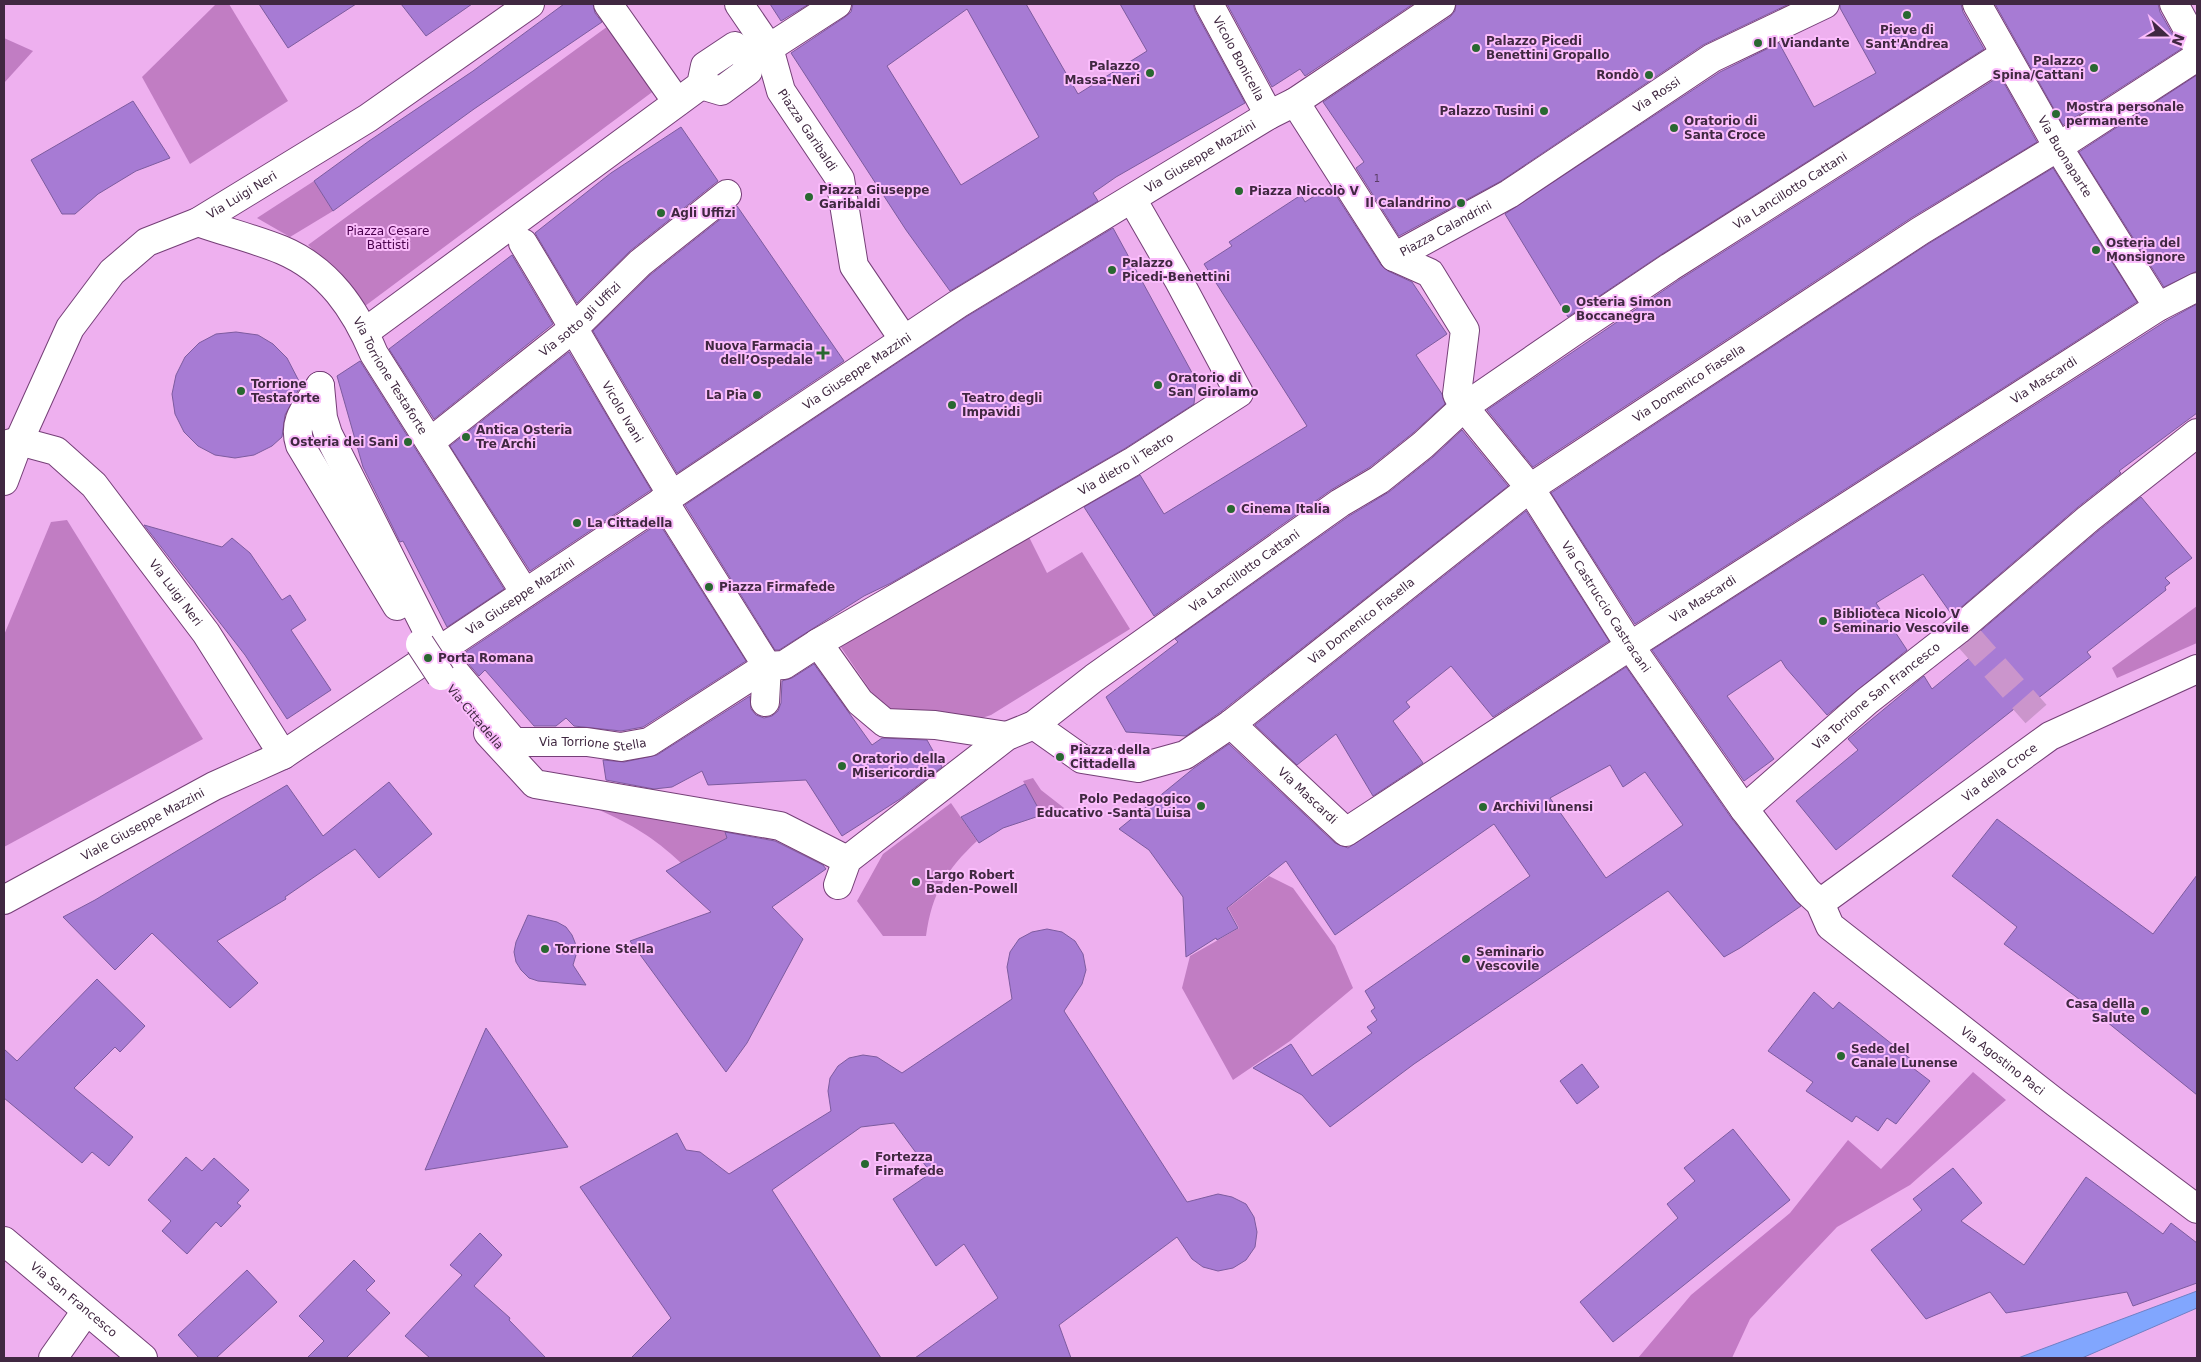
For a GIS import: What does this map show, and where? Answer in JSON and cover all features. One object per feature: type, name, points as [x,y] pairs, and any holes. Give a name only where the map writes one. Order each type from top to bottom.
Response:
[{"type":"street","name":"Via Luigi Neri","points":[[4,481],[11,443],[70,328],[112,272],[147,242],[198,222],[368,118],[530,4]]},
{"type":"street","points":[[608,4],[677,102]]},
{"type":"street","points":[[739,4],[766,47]]},
{"type":"street","points":[[761,4],[766,47]]},
{"type":"street","points":[[365,332],[520,236],[677,102],[735,46],[766,47],[838,4]]},
{"type":"street","name":"Vicolo Bonicella","points":[[1209,4],[1269,115]]},
{"type":"street","name":"Via Giuseppe Mazzini","points":[[283,755],[433,657],[525,593],[958,304],[1269,115],[1295,102],[1441,4]]},
{"type":"street","name":"Via Rossi","points":[[1496,201],[1712,58],[1825,4]]},
{"type":"street","name":"Via Buonaparte","points":[[1977,4],[2058,147],[2158,307]]},
{"type":"street","points":[[2174,4],[2197,46]]},
{"type":"street","name":"Piazza Garibaldi","points":[[766,47],[781,91],[840,179],[854,266],[904,340]]},
{"type":"street","name":"Via Lancillotto Cattani","points":[[1034,726],[1094,678],[1340,503],[1379,480],[1423,445],[1464,407],[1670,267],[2005,54]]},
{"type":"street","name":"Via Domenico Fiasella","points":[[1034,726],[1082,759],[1138,768],[1185,755],[1232,724],[1530,488],[1912,236],[2058,147],[2197,56]]},
{"type":"street","points":[[1295,102],[1393,256]]},
{"type":"street","name":"Via sotto gli Uffizi","points":[[430,442],[574,328],[640,263],[727,194]]},
{"type":"street","name":"Via dietro il Teatro","points":[[818,643],[1132,462],[1239,393],[1178,279],[1132,199]]},
{"type":"street","name":"Piazza Calandrini","points":[[1393,256],[1496,201]]},
{"type":"street","name":"Via Torrione Testaforte","points":[[198,222],[302,259],[330,281],[345,299],[365,332],[374,354],[525,593]]},
{"type":"street","name":"Vicolo Ivani","points":[[520,236],[574,328],[668,498],[767,666]]},
{"type":"street","name":"Piazza Calandrini","points":[[1393,256],[1430,273],[1466,330],[1457,394],[1464,407]]},
{"type":"street","name":"Via Mascardi","points":[[1232,724],[1346,832],[1630,646],[2158,307],[2197,287]]},
{"type":"street","name":"Via Cittadella","points":[[320,386],[296,428],[300,446],[433,657],[511,759],[535,784],[780,826],[837,855]]},
{"type":"street","name":"Via Castruccio Castracani","points":[[1464,407],[1530,488],[1630,646],[1744,809]]},
{"type":"street","name":"Via Torrione San Francesco","points":[[1744,809],[1867,701],[1958,630],[2088,518],[2197,433]]},
{"type":"street","name":"Via Luigi Neri","points":[[11,443],[56,451],[94,484],[206,633],[283,755]]},
{"type":"street","points":[[766,702],[767,666],[784,665],[818,643],[860,702],[886,723],[935,725],[1007,736]]},
{"type":"street","name":"Via Torrione Stella","points":[[433,657],[514,742],[587,742],[621,747],[649,742],[767,666]]},
{"type":"street","name":"Via della Croce","points":[[1820,903],[2050,736],[2197,669]]},
{"type":"street","points":[[838,885],[837,855],[1007,736],[1034,726]]},
{"type":"street","name":"Viale Giuseppe Mazzini","points":[[4,900],[214,786],[283,755]]},
{"type":"street","points":[[1744,809],[1807,891],[1820,903]]},
{"type":"street","name":"Via Agostino Paci","points":[[1820,903],[1830,926],[2056,1103],[2197,1209]]},
{"type":"street","name":"Via San Francesco","points":[[4,1241],[143,1358]]},
{"type":"street","points":[[53,1358],[86,1311]]},
{"type":"green space","points":[[216,4],[229,4],[288,101],[190,164],[142,77]]},
{"type":"green space","name":"Piazza Cesare Battisti","points":[[615,21],[659,87],[365,306],[345,281],[308,245]]},
{"type":"green space","points":[[4,38],[33,51],[4,83]]},
{"type":"green space","points":[[314,181],[333,211],[290,237],[257,218]]},
{"type":"green space","points":[[67,520],[203,739],[4,847],[4,635],[51,522]]},
{"type":"green space","points":[[1026,531],[1047,573],[1082,552],[1130,629],[991,715],[970,722],[883,709],[838,643]]},
{"type":"green space","points":[[2197,606],[2197,643],[2117,678],[2112,668]]},
{"type":"green space","points":[[1033,778],[1041,790],[1073,815],[1042,815],[1023,781]]},
{"type":"green space","points":[[951,803],[977,841],[957,862],[942,883],[932,907],[926,936],[883,936],[857,901],[883,854]]},
{"type":"green space","points":[[599,810],[762,830],[717,844],[681,863],[642,832]]},
{"type":"green space","points":[[1269,876],[1293,888],[1335,946],[1353,988],[1290,1041],[1233,1080],[1182,988],[1190,956],[1239,928],[1228,908]]},
{"type":"shaded area","points":[[1973,1072],[2006,1100],[1910,1185],[1837,1227],[1750,1319],[1732,1358],[1638,1358],[1691,1295],[1790,1213],[1848,1140],[1881,1169]]},
{"type":"water","points":[[2197,1291],[2197,1308],[2082,1358],[2018,1358]]},
{"type":"building","points":[[259,4],[356,4],[288,48]]},
{"type":"building","points":[[401,4],[472,4],[426,36]]},
{"type":"building","points":[[564,4],[593,4],[595,13],[602,22],[474,109],[333,211],[314,181],[369,141],[473,71]]},
{"type":"building","points":[[770,4],[809,4],[781,21]]},
{"type":"building","points":[[853,4],[1026,4],[1078,94],[1147,51],[1120,4],[1193,4],[1245,103],[1116,177],[1093,193],[1098,201],[950,291],[906,230],[791,53],[851,12]],"holes":[[[967,9],[1039,137],[961,185],[887,66]]]},
{"type":"building","points":[[1227,4],[1413,4],[1305,76],[1300,69],[1272,87]]},
{"type":"building","points":[[1456,4],[1789,4],[1703,45],[1501,181],[1399,236],[1356,168],[1364,162],[1323,102],[1450,17],[1455,11]]},
{"type":"building","points":[[1840,4],[1961,4],[1963,12],[1984,49],[1662,254],[1568,317],[1505,214],[1720,72],[1779,43],[1814,107],[1876,73],[1840,8]]},
{"type":"building","name":"Palazzo Spina/Cattani","points":[[1995,4],[2158,4],[2160,12],[2181,49],[2063,125]]},
{"type":"building","points":[[2197,75],[2197,271],[2164,287],[2079,152]]},
{"type":"building","points":[[2000,76],[2037,142],[1911,218],[1533,467],[1487,410],[1679,280]]},
{"type":"building","points":[[133,101],[170,158],[136,171],[98,194],[75,214],[62,214],[31,160]]},
{"type":"building","points":[[681,127],[718,181],[630,251],[577,303],[535,233],[611,173]]},
{"type":"building","points":[[2053,168],[2137,302],[1635,624],[1551,493],[1928,244]]},
{"type":"building","points":[[1330,186],[1381,265],[1388,271],[1412,282],[1447,334],[1416,355],[1442,394],[1445,404],[1413,433],[1370,467],[1331,490],[1154,616],[1084,507],[1140,475],[1164,514],[1307,426],[1204,264],[1232,246],[1229,242],[1301,195],[1305,202]]},
{"type":"building","points":[[737,206],[844,361],[677,473],[593,331],[650,275]]},
{"type":"building","points":[[1113,228],[1196,380],[1194,404],[1124,449],[891,583],[864,596],[779,650],[775,650],[685,505],[966,317]]},
{"type":"building","points":[[512,255],[553,324],[434,419],[389,349]]},
{"type":"building","points":[[2197,304],[2197,413],[2119,471],[2121,473],[2078,507],[1952,615],[1923,574],[1876,603],[1907,650],[1827,715],[1781,660],[1727,696],[1774,759],[1744,781],[1652,650],[2166,321]]},
{"type":"building","points":[[236,332],[258,335],[273,344],[287,358],[301,385],[285,415],[282,437],[272,446],[254,455],[235,458],[215,455],[198,446],[184,432],[175,414],[172,394],[176,375],[185,357],[199,343],[216,334]]},
{"type":"building","points":[[569,352],[651,490],[530,571],[450,446]]},
{"type":"building","points":[[360,361],[504,589],[447,627],[403,541],[400,542],[363,467],[337,376]]},
{"type":"building","points":[[1462,430],[1508,486],[1222,711],[1186,736],[1126,732],[1106,697],[1178,642],[1175,639],[1349,516],[1389,492],[1433,457]]},
{"type":"building","points":[[2141,497],[2192,558],[2165,578],[2170,583],[2165,587],[2166,590],[2087,652],[2091,657],[2037,699],[2033,694],[1836,850],[1796,801],[1858,750],[1848,739],[1924,676],[1932,689],[1978,651],[1970,640],[2098,531]]},
{"type":"building","points":[[1526,511],[1609,641],[1493,717],[1451,666],[1406,702],[1410,707],[1393,721],[1423,763],[1373,796],[1336,734],[1297,765],[1255,725]]},
{"type":"building","points":[[659,523],[746,661],[643,727],[621,731],[574,726],[566,718],[556,726],[534,726],[485,670],[479,676],[461,655]]},
{"type":"building","points":[[144,525],[222,547],[232,538],[250,553],[282,600],[290,595],[306,620],[291,630],[331,690],[287,719],[245,655]]},
{"type":"building","points":[[814,664],[872,745],[882,738],[927,740],[942,767],[900,799],[842,836],[806,780],[708,785],[702,771],[672,787],[654,789],[606,780],[603,760],[624,762],[657,755],[750,696],[751,709],[756,715],[764,718],[772,716],[778,711],[781,703],[782,681],[792,678]]},
{"type":"building","points":[[1626,667],[1732,819],[1801,906],[1724,957],[1668,891],[1414,1064],[1330,1127],[1302,1095],[1253,1068],[1291,1044],[1312,1076],[1372,1033],[1367,1027],[1377,1020],[1371,1011],[1375,1008],[1365,991],[1530,876],[1494,824],[1335,935],[1286,861],[1227,908],[1238,928],[1217,940],[1216,938],[1186,957],[1183,897],[1149,850],[1119,829],[1194,768],[1229,744],[1335,843],[1348,848]],"holes":[[[1610,765],[1623,787],[1645,772],[1683,825],[1606,878],[1550,798]]]},
{"type":"building","points":[[389,782],[432,834],[379,878],[355,849],[285,897],[286,899],[217,941],[258,983],[230,1008],[152,933],[115,970],[63,917],[95,900],[287,785],[323,836]]},
{"type":"building","points":[[1025,784],[1042,815],[1003,828],[979,843],[961,817]]},
{"type":"building","points":[[1997,819],[2153,934],[2197,875],[2197,1095],[2075,996],[2004,944],[2017,927],[1952,876]]},
{"type":"building","points":[[725,832],[775,841],[823,865],[826,869],[772,907],[803,939],[747,1043],[726,1072],[630,941],[711,912],[666,871],[727,838]]},
{"type":"building","name":"Torrione Stella","points":[[528,915],[557,922],[566,927],[576,945],[573,965],[586,985],[538,981],[529,978],[521,970],[516,962],[514,952],[516,942]]},
{"type":"building","name":"Fortezza Firmafede","points":[[1047,929],[1062,932],[1075,941],[1083,954],[1086,970],[1082,984],[1064,1011],[1187,1202],[1218,1194],[1232,1197],[1246,1204],[1254,1217],[1257,1232],[1255,1247],[1246,1260],[1233,1268],[1218,1271],[1203,1267],[1192,1259],[1177,1237],[1059,1325],[1071,1358],[915,1358],[998,1298],[964,1244],[936,1266],[893,1199],[931,1173],[894,1123],[861,1127],[772,1190],[881,1358],[631,1358],[671,1318],[580,1187],[677,1133],[686,1150],[700,1152],[729,1174],[831,1111],[828,1091],[830,1078],[838,1066],[849,1058],[863,1055],[877,1057],[902,1073],[1012,999],[1007,967],[1010,952],[1019,939],[1032,932]]},
{"type":"building","points":[[97,979],[145,1026],[120,1052],[115,1047],[74,1088],[133,1137],[109,1166],[92,1152],[82,1163],[4,1098],[4,1049],[17,1061]]},
{"type":"building","name":"Sede del Canale Lunense","points":[[1814,992],[1833,1009],[1839,1002],[1912,1060],[1909,1065],[1930,1081],[1896,1124],[1887,1118],[1878,1131],[1856,1116],[1852,1122],[1806,1091],[1813,1082],[1768,1051]]},
{"type":"building","points":[[486,1028],[568,1147],[425,1170],[461,1086]]},
{"type":"building","points":[[1582,1064],[1599,1087],[1577,1104],[1560,1081]]},
{"type":"building","points":[[1733,1129],[1790,1200],[1613,1342],[1580,1302],[1678,1218],[1667,1204],[1695,1181],[1684,1168]]},
{"type":"building","points":[[186,1157],[202,1171],[214,1158],[249,1190],[237,1203],[241,1206],[221,1227],[216,1222],[187,1254],[162,1231],[171,1221],[148,1200]]},
{"type":"building","points":[[1953,1168],[1982,1203],[1961,1221],[2024,1265],[2086,1177],[2163,1234],[2171,1223],[2197,1243],[2197,1283],[2133,1306],[2127,1292],[2006,1313],[1990,1292],[1926,1319],[1871,1250],[1922,1210],[1913,1199]]},
{"type":"building","points":[[480,1233],[502,1255],[474,1286],[510,1318],[509,1320],[546,1358],[430,1358],[405,1336],[462,1275],[450,1265]]},
{"type":"building","points":[[354,1260],[375,1281],[366,1290],[390,1313],[346,1358],[307,1358],[324,1341],[299,1316]]},
{"type":"building","points":[[247,1270],[277,1302],[216,1358],[199,1358],[178,1335]]},
{"type":"tunnel","points":[[1967,636],[2036,714]]},
{"type":"place","name":"Pieve di Sant'Andrea","points":[[1907,15]]},
{"type":"place","name":"Il Viandante","points":[[1758,43]]},
{"type":"place","name":"Palazzo Picedi Benettini Gropallo","points":[[1476,48]]},
{"type":"place","name":"Palazzo Spina/Cattani","points":[[2094,68]]},
{"type":"place","name":"Palazzo Massa-Neri","points":[[1150,73]]},
{"type":"place","name":"Rondò","points":[[1649,75]]},
{"type":"place","name":"Palazzo Tusini","points":[[1544,111]]},
{"type":"place","name":"Mostra personale permanente","points":[[2056,114]]},
{"type":"place","name":"Oratorio di Santa Croce","points":[[1674,128]]},
{"type":"place","name":"Piazza Niccolò V","points":[[1239,191]]},
{"type":"place","name":"Piazza Giuseppe Garibaldi","points":[[809,197]]},
{"type":"place","name":"Il Calandrino","points":[[1461,203]]},
{"type":"place","name":"Agli Uffizi","points":[[661,213]]},
{"type":"place","name":"Osteria del Monsignore","points":[[2096,250]]},
{"type":"place","name":"Palazzo Picedi-Benettini","points":[[1112,270]]},
{"type":"place","name":"Osteria Simon Boccanegra","points":[[1566,309]]},
{"type":"place","name":"Nuova Farmacia dell’Ospedale","points":[[823,353]]},
{"type":"place","name":"Oratorio di San Girolamo","points":[[1158,385]]},
{"type":"place","name":"Torrione Testaforte","points":[[241,391]]},
{"type":"place","name":"La Pia","points":[[757,395]]},
{"type":"place","name":"Teatro degli Impavidi","points":[[952,405]]},
{"type":"place","name":"Antica Osteria Tre Archi","points":[[466,437]]},
{"type":"place","name":"Osteria dei Sani","points":[[408,442]]},
{"type":"place","name":"Cinema Italia","points":[[1231,509]]},
{"type":"place","name":"La Cittadella","points":[[577,523]]},
{"type":"place","name":"Piazza Firmafede","points":[[709,587]]},
{"type":"place","name":"Biblioteca Nicolo V Seminario Vescovile","points":[[1823,621]]},
{"type":"place","name":"Porta Romana","points":[[428,658]]},
{"type":"place","name":"Piazza della Cittadella","points":[[1060,757]]},
{"type":"place","name":"Oratorio della Misericordia","points":[[842,766]]},
{"type":"place","name":"Polo Pedagogico Educativo -Santa Luisa","points":[[1201,806]]},
{"type":"place","name":"Archivi lunensi","points":[[1483,807]]},
{"type":"place","name":"Largo Robert Baden-Powell","points":[[916,882]]},
{"type":"place","name":"Torrione Stella","points":[[545,949]]},
{"type":"place","name":"Seminario Vescovile","points":[[1466,959]]},
{"type":"place","name":"Casa della Salute","points":[[2145,1011]]},
{"type":"place","name":"Sede del Canale Lunense","points":[[1841,1056]]},
{"type":"place","name":"Fortezza Firmafede","points":[[865,1164]]}]
